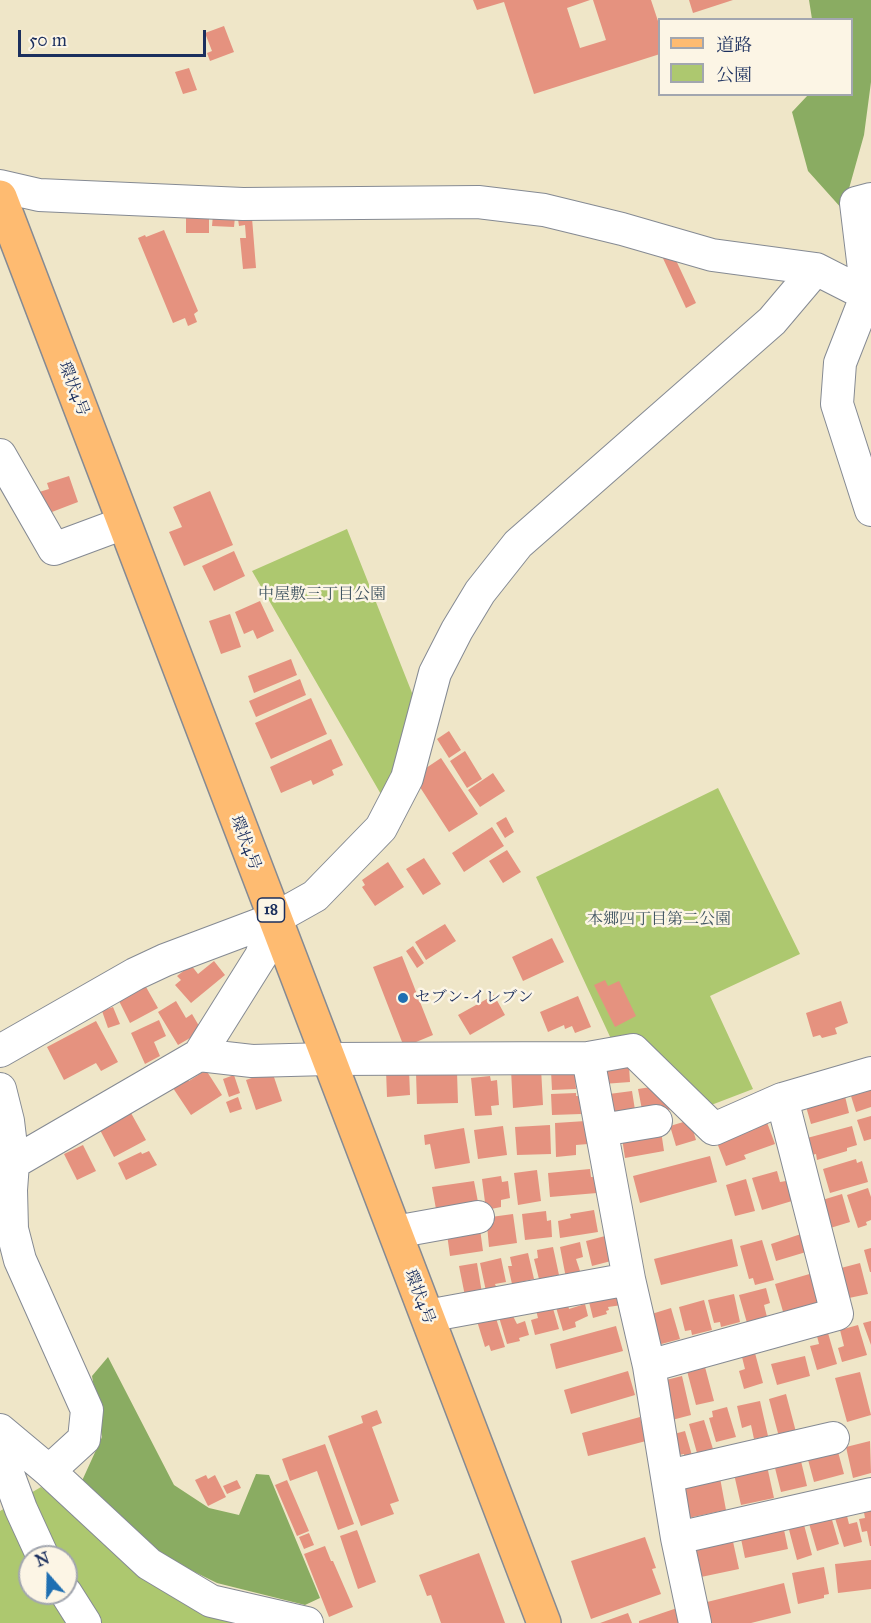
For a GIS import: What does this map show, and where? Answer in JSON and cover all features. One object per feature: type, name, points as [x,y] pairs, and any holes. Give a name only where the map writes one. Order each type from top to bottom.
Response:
[{"type":"main road","name":"環状4号","points":[[0,197],[544,1623]]},
{"type":"street","points":[[0,186],[39,195],[243,204],[478,202],[544,210],[622,229],[712,255],[816,270],[869,296]]},
{"type":"street","points":[[871,199],[856,203],[869,296],[840,363],[837,404],[871,510]]},
{"type":"street","points":[[0,1051],[135,974],[165,960],[274,919],[315,896],[381,828],[407,778],[435,673],[480,592],[518,544],[772,321],[816,270]]},
{"type":"street","points":[[0,455],[54,549],[124,523]]},
{"type":"street","points":[[13,1163],[199,1055],[261,956],[274,919]]},
{"type":"street","points":[[199,1055],[252,1061],[588,1058],[633,1050],[714,1129],[782,1099],[871,1073]]},
{"type":"street","points":[[588,1058],[628,1279],[649,1366],[677,1538],[695,1623]]},
{"type":"street","points":[[0,1089],[8,1121],[13,1163],[12,1229],[20,1260],[87,1410],[84,1440],[49,1471]]},
{"type":"street","points":[[649,1366],[837,1314],[782,1099]]},
{"type":"street","points":[[602,1130],[656,1121]]},
{"type":"street","points":[[395,1232],[478,1217]]},
{"type":"street","points":[[427,1316],[628,1279]]},
{"type":"street","points":[[668,1476],[833,1438]]},
{"type":"street","points":[[0,1449],[49,1471],[149,1564],[211,1601],[307,1623]]},
{"type":"street","points":[[0,1449],[21,1509],[38,1545]]},
{"type":"street","points":[[677,1538],[871,1494]]},
{"type":"street","points":[[74,1605],[85,1623]]},
{"type":"green space","points":[[809,0],[871,0],[871,82],[864,135],[843,210],[808,171],[792,112],[807,96],[853,96],[853,18],[812,18]]},
{"type":"green space","name":"中屋敷三丁目公園","points":[[347,529],[418,708],[386,803],[252,571]]},
{"type":"green space","name":"本郷四丁目第二公園","points":[[718,788],[800,954],[710,996],[753,1089],[706,1107],[612,1041],[536,877]]},
{"type":"green space","points":[[108,1357],[174,1485],[209,1508],[239,1515],[256,1474],[269,1475],[320,1598],[305,1605],[217,1583],[146,1548],[81,1483],[102,1437],[92,1376]]},
{"type":"green space","points":[[41,1487],[174,1593],[290,1623],[0,1623],[0,1511]]},
{"type":"building","points":[[473,0],[590,0],[567,8],[580,48],[606,40],[593,0],[651,0],[658,21],[658,55],[534,94],[504,2],[477,10]]},
{"type":"building","points":[[689,0],[733,0],[693,13]]},
{"type":"building","points":[[224,26],[234,52],[210,61],[207,53],[212,51],[205,33]]},
{"type":"building","points":[[189,68],[197,90],[183,94],[175,72]]},
{"type":"building","points":[[186,213],[209,214],[209,233],[186,233]]},
{"type":"building","points":[[213,215],[235,217],[234,227],[212,226]]},
{"type":"building","points":[[252,218],[256,268],[243,269],[240,238],[246,238],[245,225],[239,226],[238,219]]},
{"type":"building","points":[[164,230],[198,311],[194,314],[197,322],[188,326],[185,318],[173,323],[138,238]]},
{"type":"building","points":[[661,254],[674,256],[696,303],[686,308]]},
{"type":"building","points":[[69,476],[78,502],[44,515],[36,493],[49,489],[47,483]]},
{"type":"building","points":[[210,491],[233,545],[184,566],[169,532],[182,527],[173,507]]},
{"type":"building","points":[[234,551],[245,576],[214,591],[202,566]]},
{"type":"building","points":[[260,601],[274,631],[257,639],[253,630],[244,634],[235,612]]},
{"type":"building","points":[[230,614],[241,647],[221,654],[209,621]]},
{"type":"building","points":[[291,659],[297,675],[254,693],[248,676]]},
{"type":"building","points":[[300,679],[306,695],[256,717],[249,701]]},
{"type":"building","points":[[311,698],[327,734],[271,759],[255,723]]},
{"type":"building","points":[[449,731],[461,750],[449,758],[437,739]]},
{"type":"building","points":[[331,739],[343,765],[332,770],[334,775],[313,785],[311,780],[281,793],[270,767]]},
{"type":"building","points":[[465,751],[482,779],[467,788],[450,761]]},
{"type":"building","points":[[441,758],[478,814],[449,832],[416,781],[425,775],[423,770]]},
{"type":"building","points":[[493,773],[505,791],[480,807],[468,790]]},
{"type":"building","points":[[506,817],[514,832],[505,838],[496,823]]},
{"type":"building","points":[[492,827],[504,846],[464,872],[452,853]]},
{"type":"building","points":[[507,850],[521,872],[503,883],[489,861]]},
{"type":"building","points":[[424,858],[441,884],[423,895],[406,869]]},
{"type":"building","points":[[388,862],[404,887],[375,906],[362,887],[365,885],[362,880]]},
{"type":"building","points":[[445,924],[456,941],[426,960],[415,942]]},
{"type":"building","points":[[552,938],[564,962],[523,981],[512,957]]},
{"type":"building","points":[[413,946],[424,963],[417,968],[406,951]]},
{"type":"building","points":[[402,956],[433,1035],[404,1047],[373,967]]},
{"type":"building","points":[[214,961],[225,975],[191,1003],[175,985],[181,980],[177,976],[191,965],[198,974]]},
{"type":"building","points":[[605,980],[608,986],[619,981],[636,1016],[615,1027],[594,985]]},
{"type":"building","points":[[146,987],[158,1008],[130,1023],[119,1001]]},
{"type":"building","points":[[494,995],[505,1015],[470,1035],[458,1015]]},
{"type":"building","points":[[578,996],[591,1027],[575,1033],[572,1026],[565,1029],[564,1025],[548,1032],[540,1012]]},
{"type":"building","points":[[176,1001],[186,1018],[192,1014],[202,1031],[178,1045],[158,1012]]},
{"type":"building","points":[[841,1001],[848,1023],[835,1028],[837,1034],[822,1038],[820,1035],[813,1037],[806,1013]]},
{"type":"building","points":[[113,1007],[120,1024],[108,1028],[102,1011]]},
{"type":"building","points":[[159,1020],[166,1036],[154,1042],[160,1056],[145,1064],[131,1033]]},
{"type":"building","points":[[96,1021],[118,1062],[101,1071],[96,1063],[64,1080],[47,1047]]},
{"type":"building","points":[[629,1066],[630,1082],[603,1084],[602,1069]]},
{"type":"building","points":[[541,1068],[543,1105],[513,1108],[511,1070]]},
{"type":"building","points":[[409,1069],[410,1095],[387,1097],[386,1070]]},
{"type":"building","points":[[206,1070],[222,1095],[191,1115],[173,1088],[187,1078],[189,1081]]},
{"type":"building","points":[[575,1070],[576,1089],[552,1090],[551,1071]]},
{"type":"building","points":[[272,1071],[282,1101],[256,1110],[246,1080]]},
{"type":"building","points":[[457,1072],[458,1103],[417,1104],[416,1073]]},
{"type":"building","points":[[234,1075],[240,1093],[229,1097],[223,1079]]},
{"type":"building","points":[[490,1076],[491,1081],[497,1080],[499,1105],[491,1106],[492,1115],[475,1116],[471,1078]]},
{"type":"building","points":[[659,1087],[661,1100],[671,1098],[672,1109],[643,1115],[638,1089]]},
{"type":"building","points":[[871,1090],[871,1107],[856,1112],[851,1096]]},
{"type":"building","points":[[632,1091],[635,1110],[612,1116],[609,1094]]},
{"type":"building","points":[[844,1092],[849,1113],[811,1124],[805,1103]]},
{"type":"building","points":[[576,1093],[576,1096],[580,1096],[581,1114],[552,1115],[551,1094]]},
{"type":"building","points":[[238,1097],[242,1109],[230,1113],[226,1102]]},
{"type":"building","points":[[131,1113],[146,1140],[114,1157],[100,1130]]},
{"type":"building","points":[[871,1116],[871,1139],[864,1141],[857,1120]]},
{"type":"building","points":[[765,1117],[775,1144],[744,1155],[746,1159],[726,1166],[714,1135]]},
{"type":"building","points":[[690,1120],[696,1140],[676,1146],[670,1126]]},
{"type":"building","points":[[586,1121],[588,1144],[576,1145],[576,1155],[556,1157],[555,1123]]},
{"type":"building","points":[[550,1125],[551,1154],[517,1155],[515,1127]]},
{"type":"building","points":[[503,1126],[507,1155],[478,1159],[474,1130]]},
{"type":"building","points":[[852,1126],[857,1145],[847,1148],[847,1151],[817,1160],[816,1154],[812,1155],[807,1138]]},
{"type":"building","points":[[464,1128],[470,1163],[435,1169],[430,1144],[425,1145],[424,1135]]},
{"type":"building","points":[[661,1131],[664,1151],[625,1158],[622,1138]]},
{"type":"building","points":[[83,1145],[96,1171],[77,1180],[64,1154]]},
{"type":"building","points":[[149,1151],[157,1165],[126,1180],[118,1163],[141,1152],[142,1154]]},
{"type":"building","points":[[710,1156],[717,1182],[640,1203],[633,1176]]},
{"type":"building","points":[[856,1159],[857,1163],[862,1161],[868,1182],[830,1193],[823,1169]]},
{"type":"building","points":[[590,1169],[591,1177],[596,1177],[597,1193],[550,1197],[548,1173]]},
{"type":"building","points":[[537,1170],[541,1201],[518,1205],[514,1173]]},
{"type":"building","points":[[777,1171],[780,1182],[786,1181],[792,1201],[762,1210],[752,1178]]},
{"type":"building","points":[[501,1176],[502,1182],[508,1181],[510,1198],[501,1200],[501,1207],[486,1210],[482,1179]]},
{"type":"building","points":[[746,1179],[755,1211],[735,1216],[726,1185]]},
{"type":"building","points":[[474,1181],[478,1202],[436,1209],[432,1187]]},
{"type":"building","points":[[868,1188],[871,1197],[871,1220],[866,1222],[867,1225],[858,1228],[847,1195]]},
{"type":"building","points":[[842,1194],[850,1222],[827,1229],[819,1201]]},
{"type":"building","points":[[594,1210],[598,1232],[560,1238],[558,1221],[571,1218],[570,1214]]},
{"type":"building","points":[[546,1211],[547,1221],[551,1220],[552,1237],[525,1240],[522,1214]]},
{"type":"building","points":[[513,1214],[517,1243],[489,1247],[487,1225],[492,1225],[491,1217]]},
{"type":"building","points":[[480,1229],[483,1251],[450,1256],[447,1234]]},
{"type":"building","points":[[801,1234],[806,1252],[776,1261],[771,1244]]},
{"type":"building","points":[[609,1235],[611,1261],[592,1266],[586,1241]]},
{"type":"building","points":[[732,1239],[738,1266],[661,1285],[654,1259]]},
{"type":"building","points":[[762,1240],[774,1280],[755,1285],[753,1278],[749,1279],[740,1246]]},
{"type":"building","points":[[580,1242],[583,1257],[576,1259],[581,1274],[566,1278],[560,1247]]},
{"type":"building","points":[[553,1247],[559,1275],[539,1279],[534,1259],[538,1258],[537,1250]]},
{"type":"building","points":[[871,1248],[871,1272],[870,1272],[864,1250]]},
{"type":"building","points":[[528,1253],[534,1279],[512,1284],[508,1266],[512,1266],[510,1257]]},
{"type":"building","points":[[501,1258],[506,1282],[495,1284],[497,1289],[486,1291],[480,1263]]},
{"type":"building","points":[[477,1263],[482,1293],[465,1296],[459,1266]]},
{"type":"building","points":[[860,1263],[868,1294],[849,1298],[841,1268]]},
{"type":"building","points":[[813,1273],[822,1303],[784,1315],[775,1284]]},
{"type":"building","points":[[766,1288],[770,1303],[764,1305],[767,1317],[747,1323],[739,1295]]},
{"type":"building","points":[[619,1294],[622,1305],[608,1307],[607,1314],[593,1318],[588,1298]]},
{"type":"building","points":[[734,1294],[740,1322],[721,1327],[720,1322],[714,1323],[708,1300]]},
{"type":"building","points":[[704,1300],[712,1330],[692,1335],[691,1330],[685,1331],[679,1307]]},
{"type":"building","points":[[567,1301],[569,1309],[585,1304],[588,1316],[575,1322],[576,1327],[563,1331],[555,1304]]},
{"type":"building","points":[[552,1305],[559,1329],[535,1335],[531,1320],[538,1318],[536,1310]]},
{"type":"building","points":[[671,1308],[680,1339],[654,1346],[645,1316]]},
{"type":"building","points":[[510,1310],[517,1324],[525,1321],[529,1335],[519,1338],[520,1341],[507,1344],[498,1314]]},
{"type":"building","points":[[495,1315],[505,1347],[491,1351],[489,1345],[485,1347],[477,1321]]},
{"type":"building","points":[[871,1321],[871,1345],[863,1323]]},
{"type":"building","points":[[858,1325],[867,1355],[842,1362],[838,1348],[844,1346],[840,1330]]},
{"type":"building","points":[[616,1326],[623,1351],[556,1369],[550,1344]]},
{"type":"building","points":[[828,1333],[837,1364],[817,1370],[810,1346],[819,1344],[817,1336]]},
{"type":"building","points":[[755,1353],[763,1383],[744,1389],[739,1371],[745,1369],[742,1357]]},
{"type":"building","points":[[805,1356],[810,1376],[777,1385],[771,1364]]},
{"type":"building","points":[[705,1367],[714,1401],[696,1405],[687,1371]]},
{"type":"building","points":[[628,1371],[635,1395],[571,1414],[564,1390]]},
{"type":"building","points":[[860,1372],[871,1415],[847,1422],[835,1378]]},
{"type":"building","points":[[682,1376],[691,1415],[672,1420],[662,1381]]},
{"type":"building","points":[[786,1394],[796,1432],[779,1437],[769,1399]]},
{"type":"building","points":[[760,1401],[768,1436],[754,1439],[751,1425],[742,1428],[737,1406]]},
{"type":"building","points":[[727,1407],[736,1437],[716,1442],[709,1418],[713,1417],[712,1411]]},
{"type":"building","points":[[377,1410],[382,1423],[372,1427],[399,1501],[390,1504],[394,1514],[361,1526],[328,1436],[363,1423],[361,1416]]},
{"type":"building","points":[[640,1417],[646,1441],[588,1456],[582,1433]]},
{"type":"building","points":[[704,1420],[713,1449],[697,1453],[689,1424]]},
{"type":"building","points":[[685,1431],[693,1459],[685,1461],[684,1454],[679,1455],[674,1434]]},
{"type":"building","points":[[870,1441],[871,1473],[853,1478],[846,1447]]},
{"type":"building","points":[[325,1444],[354,1524],[338,1530],[317,1471],[290,1481],[282,1459]]},
{"type":"building","points":[[837,1448],[844,1474],[814,1482],[807,1456]]},
{"type":"building","points":[[800,1457],[807,1486],[781,1492],[774,1464]]},
{"type":"building","points":[[767,1466],[774,1498],[741,1505],[734,1474]]},
{"type":"building","points":[[206,1475],[208,1479],[215,1475],[226,1497],[208,1506],[195,1480]]},
{"type":"building","points":[[720,1478],[726,1510],[688,1518],[681,1486]]},
{"type":"building","points":[[237,1480],[241,1488],[227,1494],[223,1486]]},
{"type":"building","points":[[287,1480],[309,1531],[297,1536],[275,1485]]},
{"type":"building","points":[[871,1505],[870,1546],[867,1531],[862,1532],[859,1519],[865,1518],[863,1507]]},
{"type":"building","points":[[846,1512],[849,1524],[857,1522],[862,1542],[844,1547],[834,1515]]},
{"type":"building","points":[[830,1513],[839,1544],[817,1551],[808,1520]]},
{"type":"building","points":[[803,1521],[812,1555],[797,1560],[788,1526]]},
{"type":"building","points":[[783,1525],[788,1549],[745,1558],[740,1534]]},
{"type":"building","points":[[357,1530],[376,1582],[358,1589],[340,1536]]},
{"type":"building","points":[[309,1533],[314,1545],[304,1549],[299,1537]]},
{"type":"building","points":[[645,1537],[656,1568],[652,1569],[661,1594],[591,1619],[571,1561]]},
{"type":"building","points":[[732,1537],[739,1569],[701,1577],[694,1545]]},
{"type":"building","points":[[325,1546],[353,1607],[329,1617],[304,1554]]},
{"type":"building","points":[[479,1553],[505,1623],[441,1623],[431,1595],[427,1596],[419,1575]]},
{"type":"building","points":[[871,1560],[871,1589],[838,1593],[835,1564]]},
{"type":"building","points":[[824,1567],[829,1594],[824,1595],[824,1598],[798,1604],[792,1573]]},
{"type":"building","points":[[784,1583],[791,1613],[751,1623],[711,1623],[707,1602]]},
{"type":"building","points":[[680,1607],[685,1623],[639,1623],[639,1621]]},
{"type":"building","points":[[628,1613],[632,1623],[600,1623]]},
{"type":"place","name":"セブン-イレブン","points":[[403,998]]}]
